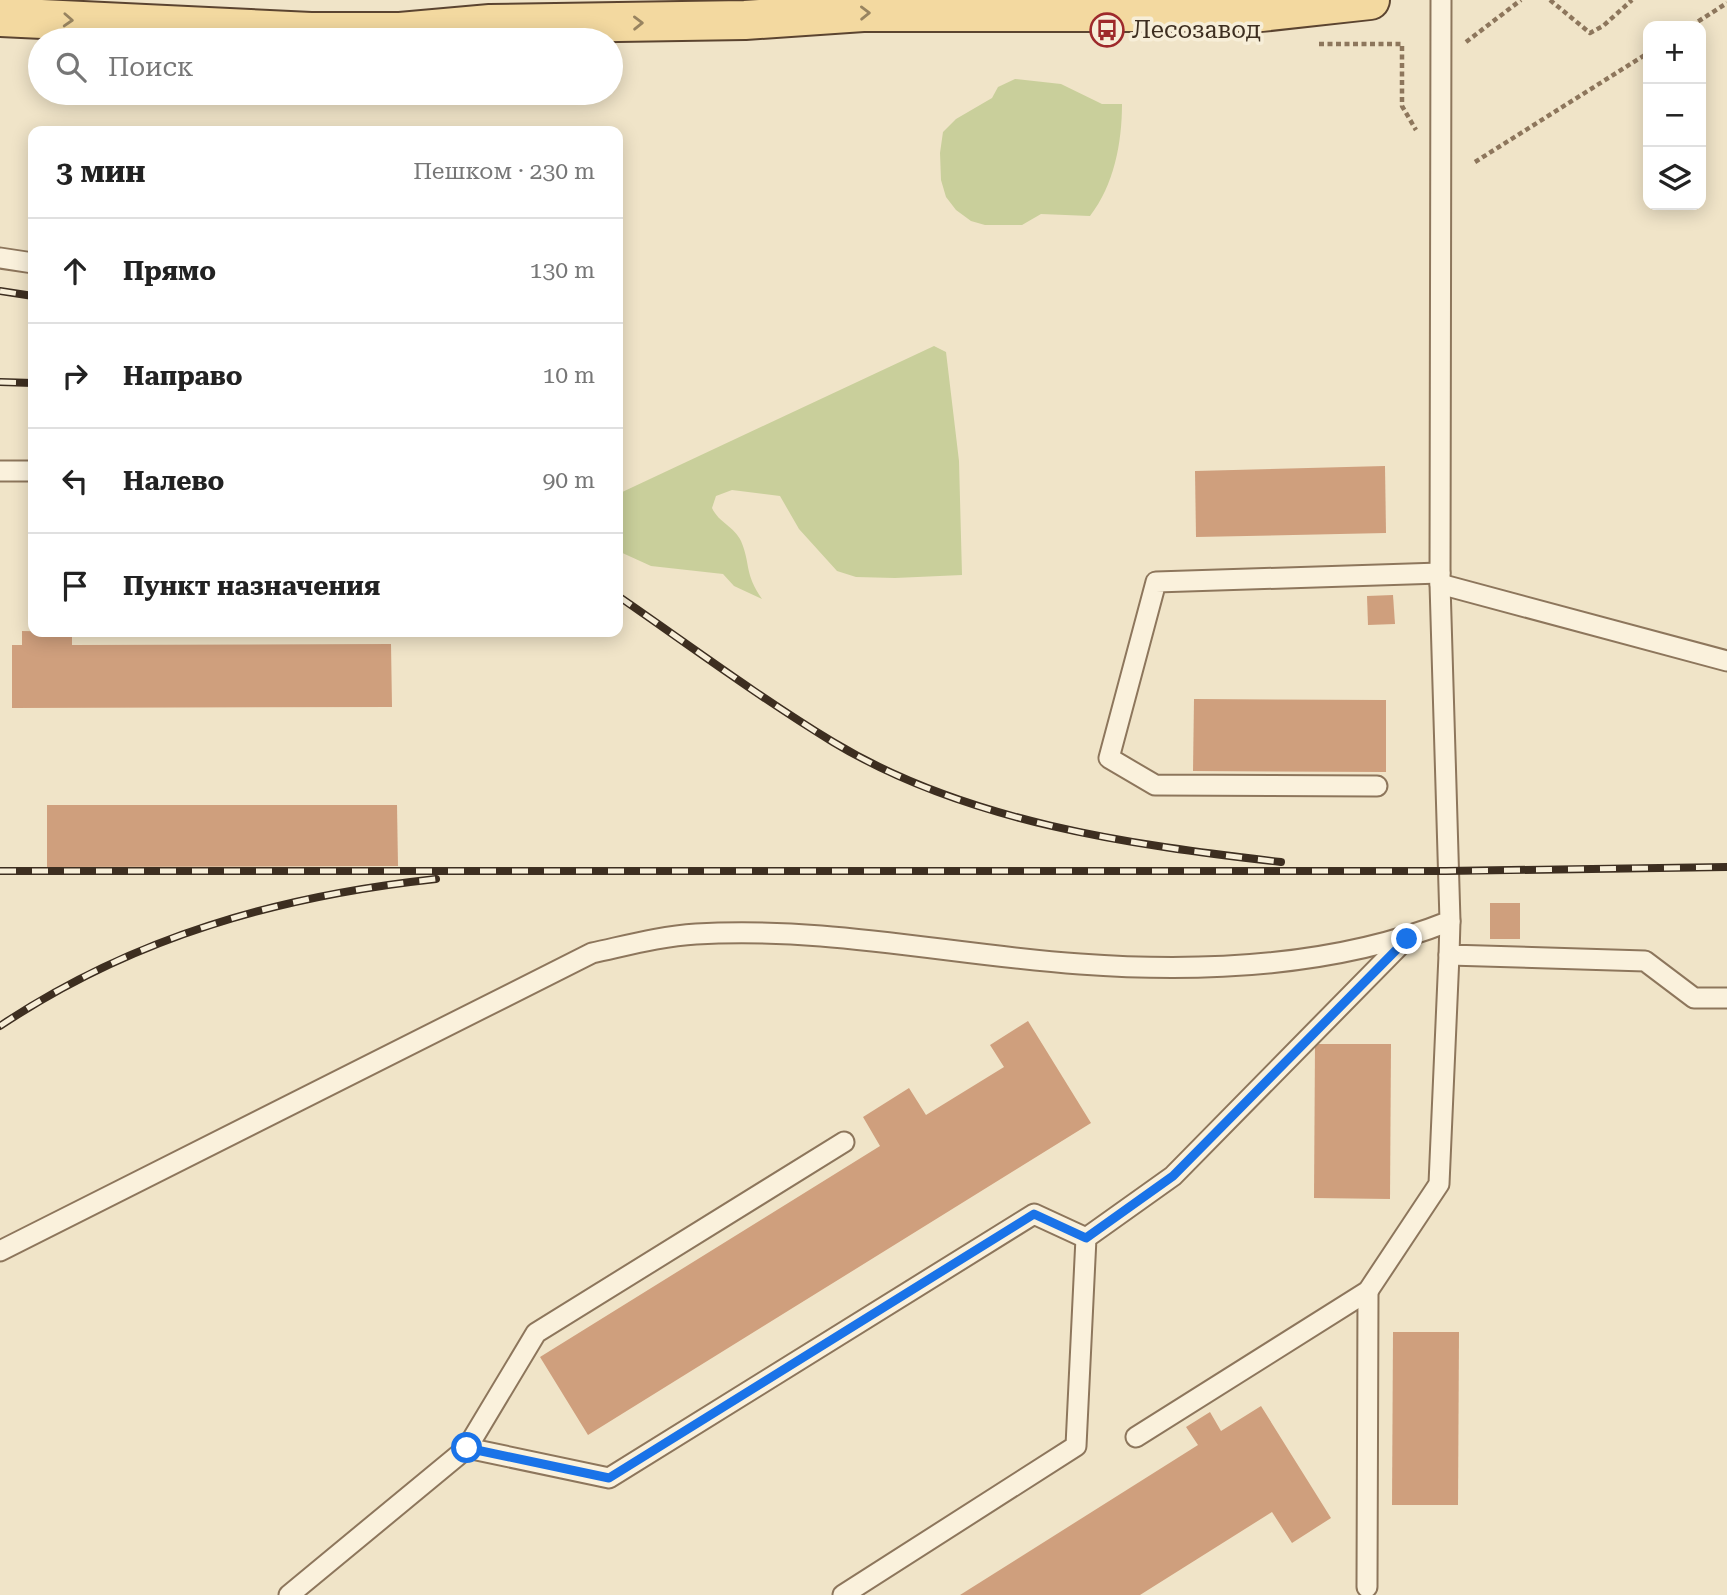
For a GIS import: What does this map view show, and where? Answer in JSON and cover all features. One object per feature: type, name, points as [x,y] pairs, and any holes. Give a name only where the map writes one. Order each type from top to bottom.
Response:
[{"type":"main road","points":[[377,0],[385,18],[396,28]]},
{"type":"main road","points":[[445,28],[490,24],[745,20],[863,12],[1261,12],[1370,0]]},
{"type":"main road","points":[[0,16],[233,28]]},
{"type":"lane","points":[[1136,1437],[1368,1291],[1439,1184],[1450,921],[1440,579],[1441,0]]},
{"type":"lane","points":[[0,258],[28,261]]},
{"type":"lane","points":[[0,471],[28,471]]},
{"type":"lane","points":[[1377,786],[1155,785],[1108,758],[1156,582],[1440,579],[1727,661]]},
{"type":"lane","points":[[0,1251],[592,954],[619,947],[693,934],[811,933],[1079,964],[1145,967],[1273,961],[1342,954],[1407,939],[1450,921]]},
{"type":"lane","points":[[1086,1238],[1173,1176],[1407,939]]},
{"type":"lane","points":[[1449,955],[1645,961],[1694,998],[1727,998]]},
{"type":"lane","points":[[289,1595],[467,1448],[536,1333],[844,1142]]},
{"type":"lane","points":[[467,1448],[609,1478],[1034,1214],[1086,1238]]},
{"type":"lane","points":[[843,1595],[1076,1447],[1086,1238]]},
{"type":"lane","points":[[1367,1587],[1368,1291]]},
{"type":"path","points":[[1550,0],[1590,33],[1603,26],[1632,0]]},
{"type":"path","points":[[1698,21],[1727,3]]},
{"type":"path","points":[[1310,44],[1402,44],[1402,106],[1418,134]]},
{"type":"path","points":[[1475,162],[1643,56]]},
{"type":"green space","points":[[1015,79],[1061,84],[1102,104],[1122,104],[1118,148],[1111,177],[1090,216],[1041,214],[1022,225],[985,225],[971,221],[956,210],[946,197],[941,180],[940,153],[943,132],[956,119],[992,98],[998,87]]},
{"type":"green space","points":[[934,346],[946,352],[959,461],[962,575],[856,577],[837,571],[799,529],[780,496],[732,490],[716,496],[712,508],[741,541],[750,576],[762,599],[734,586],[723,574],[651,566],[623,553],[623,492]]},
{"type":"building","points":[[1385,466],[1386,533],[1196,537],[1195,471]]},
{"type":"building","points":[[1393,595],[1395,624],[1368,625],[1367,596]]},
{"type":"building","points":[[22,631],[28,631],[28,637],[72,637],[72,645],[391,644],[392,707],[12,708],[12,645],[22,645]]},
{"type":"building","points":[[1194,699],[1386,700],[1386,772],[1193,771]]},
{"type":"building","points":[[47,805],[397,805],[398,866],[47,867]]},
{"type":"building","points":[[1490,903],[1520,903],[1520,939],[1490,939]]},
{"type":"building","points":[[1028,1021],[1091,1123],[588,1435],[540,1357],[880,1146],[863,1117],[909,1088],[926,1115],[1004,1067],[990,1045]]},
{"type":"building","points":[[1315,1044],[1391,1044],[1390,1199],[1314,1198]]},
{"type":"building","points":[[1393,1332],[1459,1332],[1458,1505],[1392,1505]]},
{"type":"building","points":[[1261,1406],[1331,1518],[1292,1543],[1272,1512],[1140,1595],[960,1595],[1198,1445],[1186,1427],[1210,1412],[1221,1431]]},
{"type":"railway","points":[[0,291],[28,295]]},
{"type":"railway","points":[[0,382],[28,383]]},
{"type":"railway","points":[[623,599],[805,725],[884,769],[938,792],[993,811],[1108,838],[1281,862]]},
{"type":"railway","points":[[0,871],[1446,871],[1727,867]]},
{"type":"railway","points":[[0,1026],[50,995],[102,968],[209,926],[320,897],[436,879]]},
{"type":"place","name":"Лесозавод","points":[[1107,30]]},
{"type":"route","points":[[467,1448],[609,1478],[1034,1214],[1086,1238],[1173,1176],[1407,939]]}]
